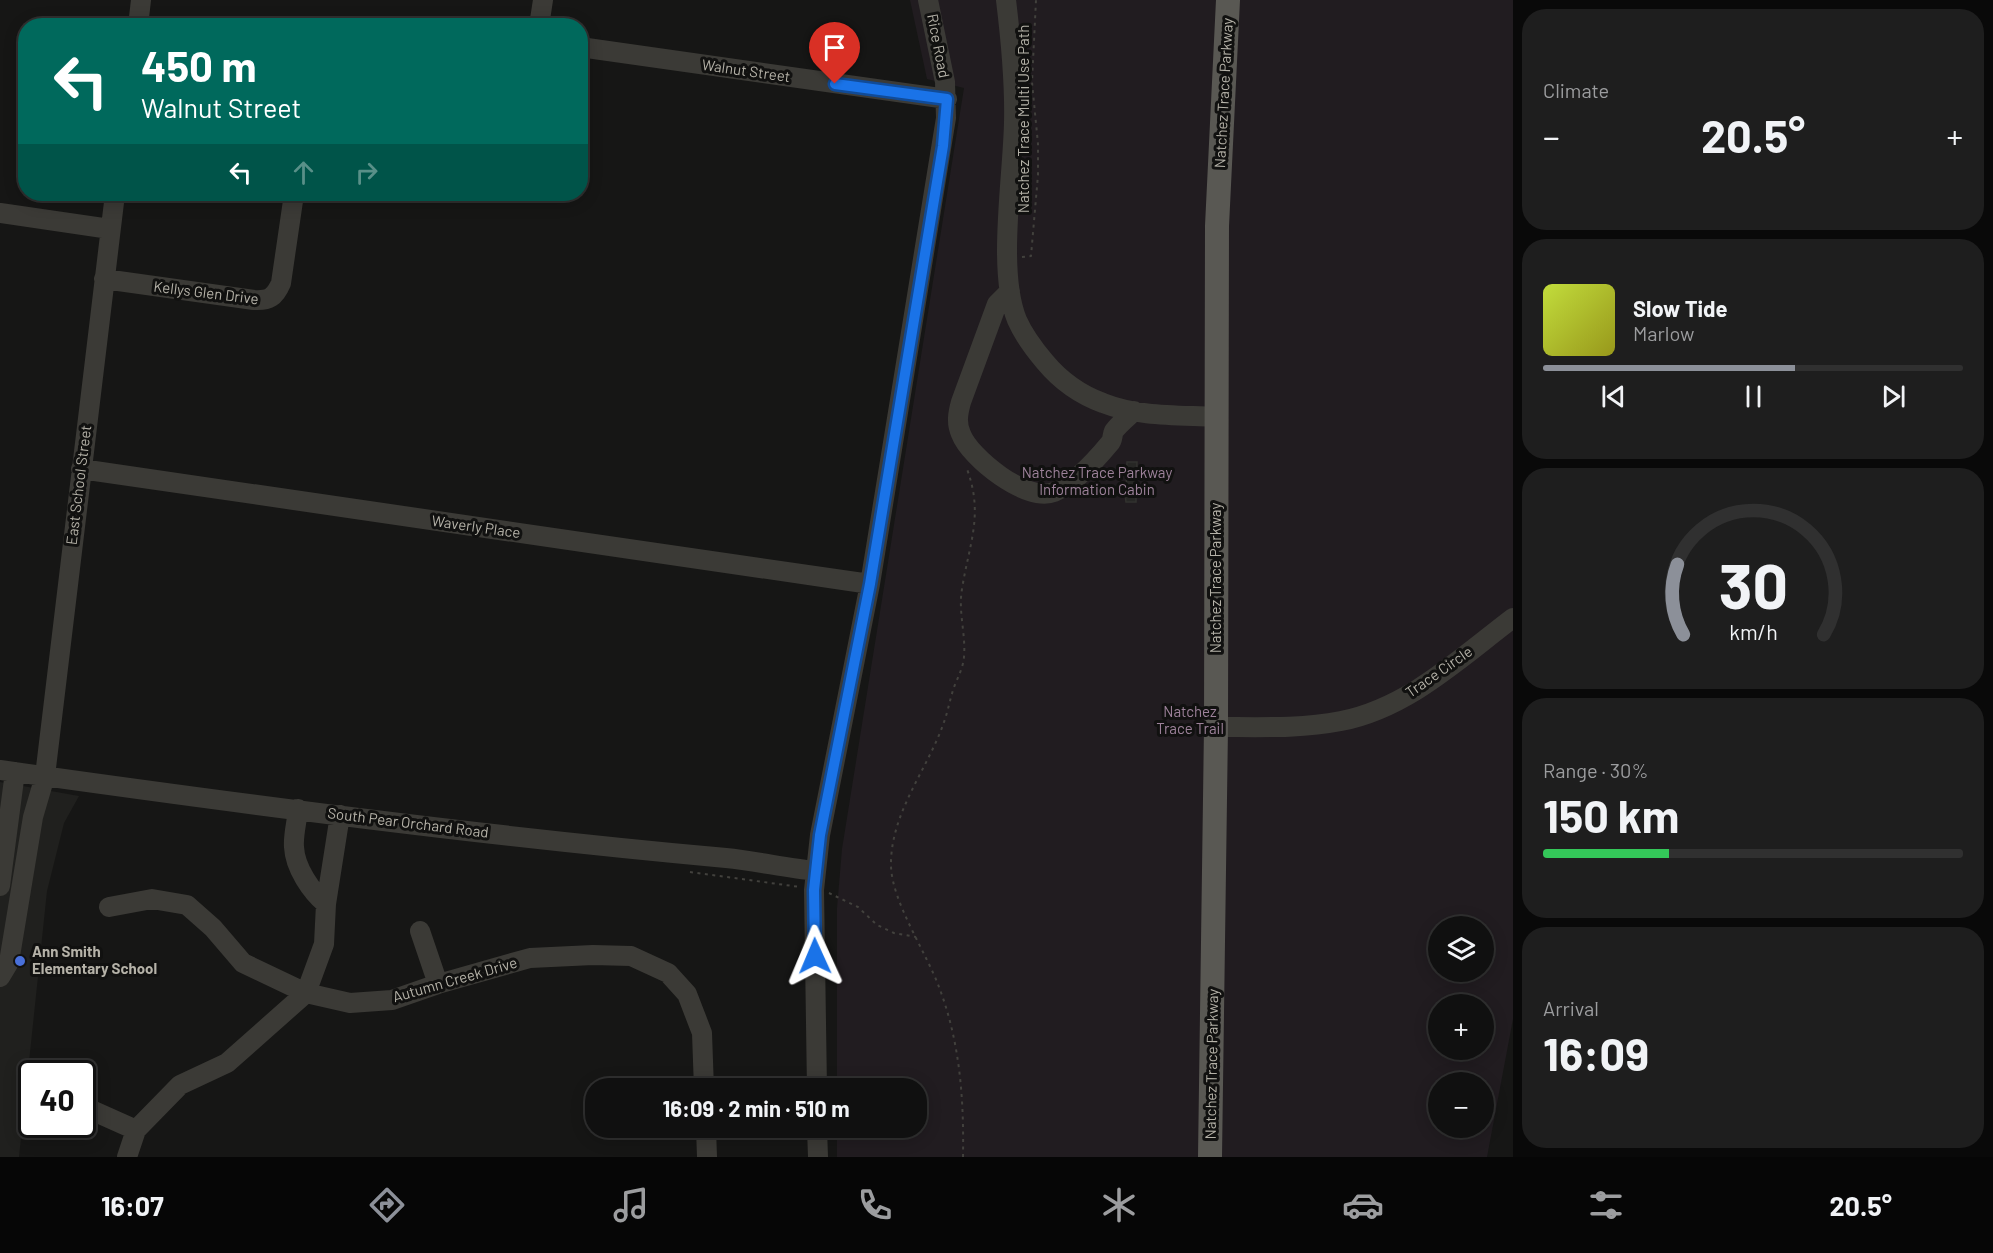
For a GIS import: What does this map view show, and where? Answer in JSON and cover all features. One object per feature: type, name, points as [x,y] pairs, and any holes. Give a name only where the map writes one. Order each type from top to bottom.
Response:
[{"type":"main road","name":"Natchez Trace Parkway","points":[[1210,1157],[1216,727],[1217,226],[1228,0]]},
{"type":"street","points":[[139,18],[141,0]]},
{"type":"street","points":[[540,18],[543,0]]},
{"type":"street","name":"Rice Road","points":[[817,1078],[814,890],[820,835],[870,584],[943,146],[947,99],[928,0]]},
{"type":"street","points":[[1006,0],[1012,45],[1014,90],[1007,259],[1010,291],[1023,331],[1038,354],[1059,376],[1095,400],[1134,411],[1216,417]]},
{"type":"street","name":"Walnut Street","points":[[588,48],[947,99]]},
{"type":"street","name":"East School Street","points":[[0,977],[9,962],[33,817],[45,776],[114,201]]},
{"type":"street","name":"Kellys Glen Drive","points":[[104,279],[254,300],[270,299],[277,293],[281,283],[293,201]]},
{"type":"street","points":[[0,213],[110,229]]},
{"type":"street","points":[[1010,291],[997,304],[961,402],[958,425],[964,442],[974,455],[1011,482],[1033,492],[1047,494],[1072,479],[1105,440],[1134,411]]},
{"type":"street","name":"Waverly Place","points":[[81,469],[870,584]]},
{"type":"street","name":"Trace Circle","points":[[1216,727],[1310,725],[1361,716],[1426,686],[1513,618]]},
{"type":"street","points":[[0,886],[8,771]]},
{"type":"street","name":"South Pear Orchard Road","points":[[8,771],[340,815],[667,854],[729,858],[816,871]]},
{"type":"street","points":[[297,809],[294,847],[296,859],[315,894],[326,904]]},
{"type":"street","points":[[127,1157],[136,1131],[180,1085],[227,1063],[306,993],[324,944],[326,904],[340,815]]},
{"type":"street","name":"Autumn Creek Drive","points":[[109,908],[152,899],[186,905],[213,928],[243,963],[306,993],[350,1003],[392,1000],[438,984],[530,958],[631,956],[668,973],[687,994],[702,1033],[704,1078]]},
{"type":"street","points":[[420,931],[438,984]]},
{"type":"street","points":[[96,1112],[136,1131]]},
{"type":"street","points":[[706,1138],[707,1157]]},
{"type":"street","points":[[817,1138],[818,1157]]},
{"type":"path","name":"Natchez Trace Multi Use Path","points":[[1013,258],[1031,256],[1035,214],[1038,144],[1032,82],[1036,0]]},
{"type":"path","points":[[963,1157],[962,1088],[952,1025],[928,958],[916,937],[895,884],[891,868],[892,850],[914,783],[944,724],[964,660],[960,610],[975,523],[972,485],[965,465]]},
{"type":"path","points":[[827,892],[858,908],[877,925],[894,933],[916,937]]},
{"type":"shaded area","name":"Ann Smith Elementary School","points":[[0,782],[79,796],[64,823],[47,891],[29,1060],[18,1060],[18,1138],[21,1138],[19,1157],[0,1157]]},
{"type":"green space","name":"Natchez Trace Trail","points":[[910,0],[1513,0],[1513,1019],[1494,1120],[1494,1072],[1428,1072],[1428,1138],[1491,1138],[1487,1157],[837,1157],[837,1138],[927,1138],[927,1078],[837,1078],[837,908],[842,849],[964,88],[927,79]]},
{"type":"building","name":"Natchez Trace Parkway Information Cabin","points":[[1127,462],[1137,462],[1136,489],[1126,488]]},
{"type":"building","points":[[1125,493],[1136,493],[1136,502],[1126,502]]},
{"type":"place","name":"Ann Smith Elementary School","points":[[20,961]]},
{"type":"route","points":[[815,956],[814,890],[820,835],[870,584],[943,146],[947,99],[835,84]]}]
